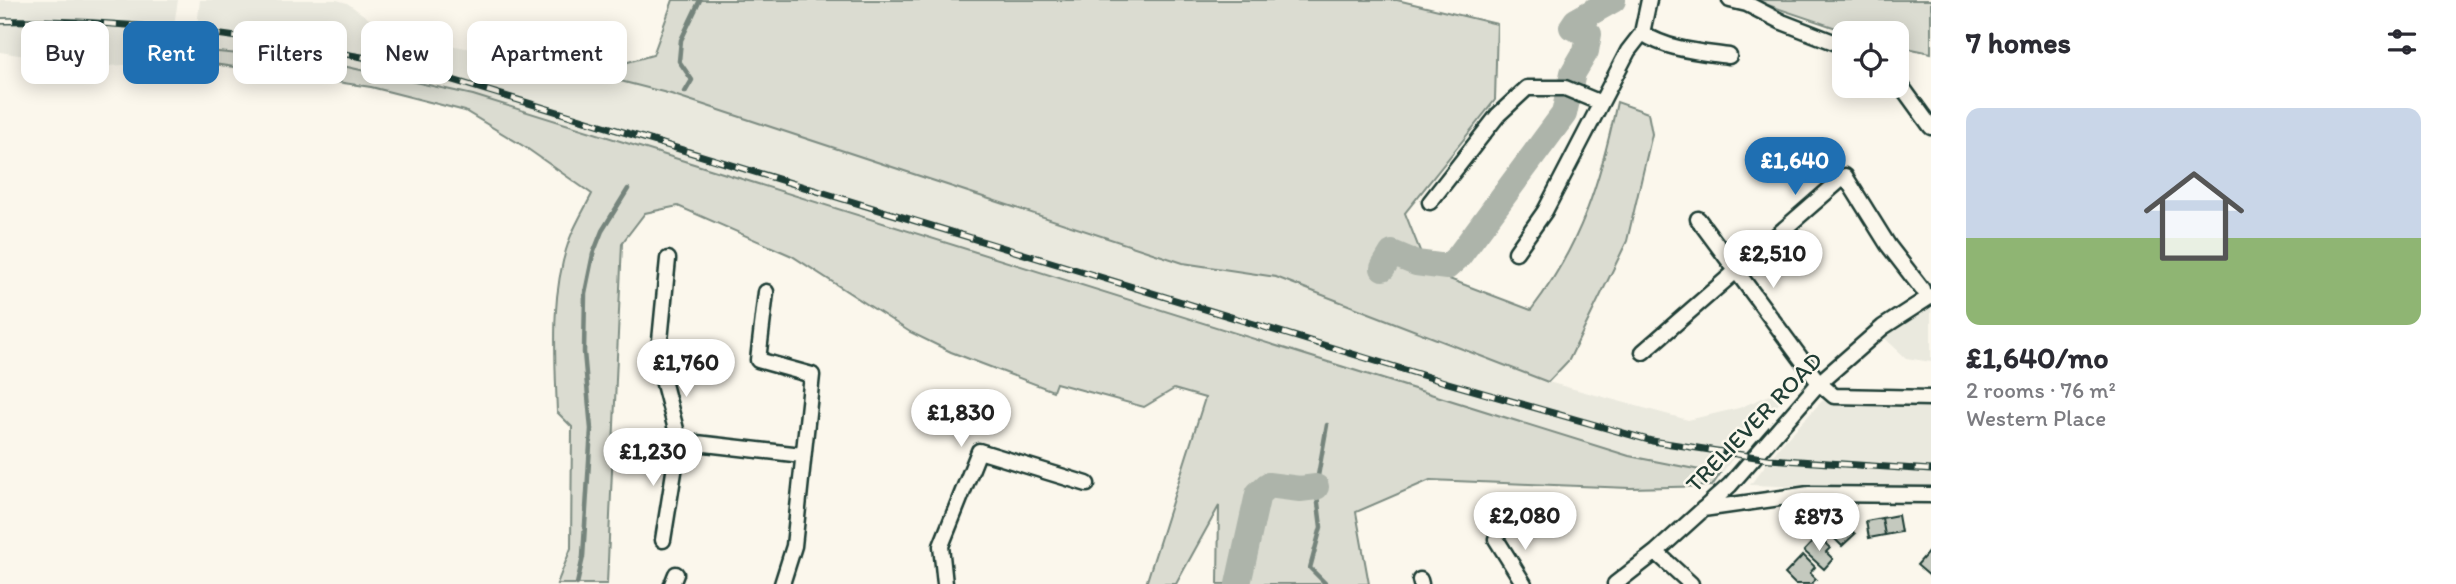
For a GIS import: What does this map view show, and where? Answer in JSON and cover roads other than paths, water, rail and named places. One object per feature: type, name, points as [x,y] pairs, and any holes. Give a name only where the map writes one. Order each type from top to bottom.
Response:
[{"type":"street","points":[[1516,252],[1545,211],[1628,51],[1642,33],[1650,0]]},
{"type":"street","points":[[1730,0],[1747,2],[1782,22],[1832,41]]},
{"type":"street","points":[[1642,33],[1654,41],[1687,51],[1729,56]]},
{"type":"street","points":[[1430,202],[1512,99],[1527,88],[1570,90],[1601,103]]},
{"type":"street","points":[[1909,97],[1931,127]]},
{"type":"street","points":[[1643,352],[1845,176],[1888,245],[1926,292]]},
{"type":"street","points":[[1698,219],[1738,270],[1818,383],[1834,396],[1931,398]]},
{"type":"street","points":[[663,540],[678,441],[658,361],[668,258]]},
{"type":"street","points":[[766,292],[758,360],[812,375],[794,546],[782,584]]},
{"type":"street","name":"TRELIEVER ROAD","points":[[1615,584],[1656,552],[1730,485],[1818,383],[1926,292]]},
{"type":"street","points":[[678,441],[803,455]]},
{"type":"street","points":[[945,584],[942,546],[979,451],[1087,484]]},
{"type":"street","points":[[1703,509],[1809,494],[1931,495]]},
{"type":"street","points":[[1496,539],[1524,584]]},
{"type":"street","points":[[1656,552],[1691,584]]},
{"type":"waterway","points":[[685,92],[692,80],[679,61],[681,40],[700,0]]},
{"type":"waterway","points":[[1383,268],[1392,253],[1416,263],[1447,267],[1459,256],[1564,114],[1573,73],[1586,51],[1589,34],[1572,27],[1576,21],[1613,0]]},
{"type":"waterway","points":[[577,584],[583,557],[591,429],[584,352],[585,293],[593,254],[602,231],[628,189]]},
{"type":"waterway","points":[[1326,584],[1310,568],[1321,527],[1316,487],[1327,425]]},
{"type":"waterway","points":[[1238,584],[1258,494],[1268,485],[1300,489],[1316,487]]},
{"type":"railway","points":[[0,21],[101,23],[201,32],[400,64],[1448,383],[1652,441],[1769,459],[1931,470]]}]
